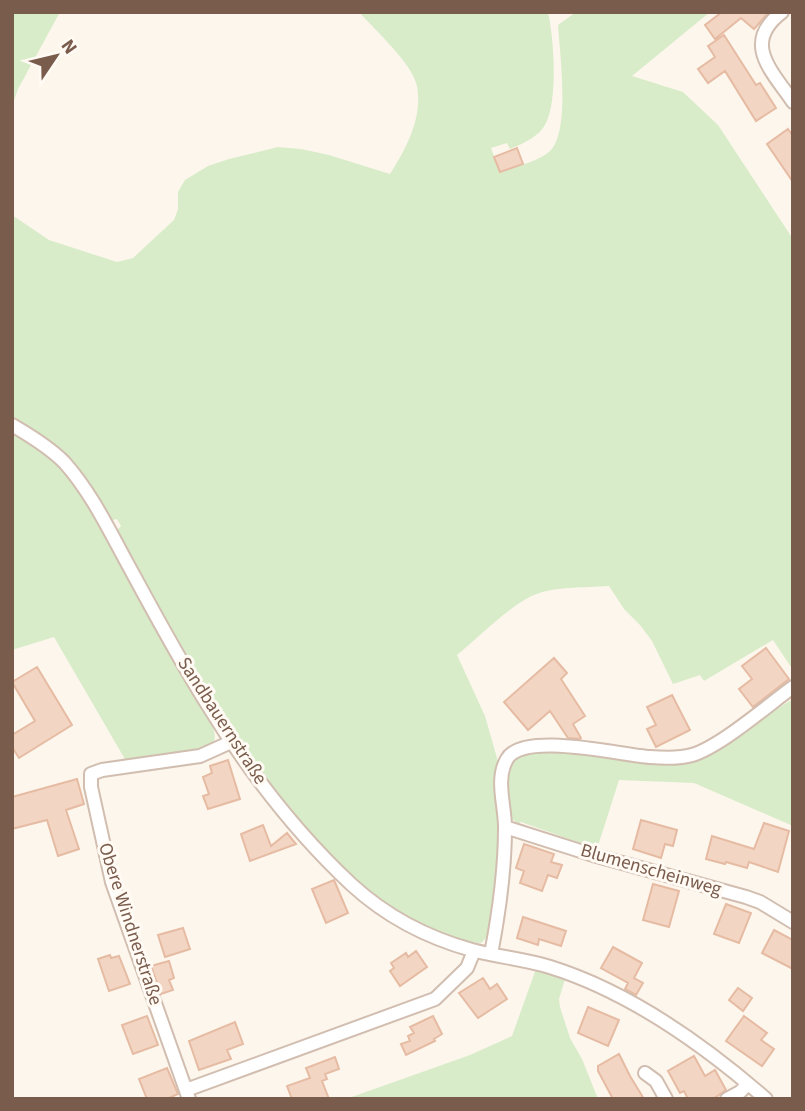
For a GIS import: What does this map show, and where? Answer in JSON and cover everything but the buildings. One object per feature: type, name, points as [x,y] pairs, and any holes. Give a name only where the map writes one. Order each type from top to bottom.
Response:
[{"type":"street","points":[[782,12],[762,35],[761,52],[793,102]]},
{"type":"street","name":"Sandbauernstraße","points":[[12,425],[36,438],[62,461],[86,490],[165,633],[231,742],[313,845],[352,886],[382,909],[418,930],[474,951],[551,967],[628,1001],[669,1025],[766,1099]]},
{"type":"street","points":[[491,954],[496,929],[505,827],[502,771],[514,751],[537,744],[649,757],[691,756],[720,740],[793,687]]},
{"type":"street","name":"Obere Windnerstraße","points":[[231,742],[200,756],[102,770],[91,774],[91,787],[112,882],[188,1094],[435,999],[467,968],[474,951]]},
{"type":"street","name":"Blumenscheinweg","points":[[505,827],[593,855],[746,897],[760,902],[793,922]]},
{"type":"street","points":[[645,1073],[656,1081],[666,1099]]},
{"type":"street","points":[[727,1099],[748,1084]]},
{"type":"green space","points":[[12,12],[60,12],[18,89],[12,106]]},
{"type":"green space","points":[[359,12],[548,12],[554,68],[550,112],[543,128],[531,139],[510,149],[507,143],[491,148],[500,172],[541,157],[551,150],[557,140],[562,109],[558,25],[576,12],[710,12],[632,76],[683,92],[718,125],[793,239],[793,670],[773,640],[704,681],[700,675],[673,684],[652,641],[624,609],[609,586],[561,589],[534,595],[505,614],[457,655],[485,716],[499,765],[501,829],[497,853],[497,887],[491,933],[481,943],[424,927],[368,891],[315,840],[266,778],[220,712],[117,530],[121,526],[117,519],[112,520],[70,461],[44,438],[12,418],[12,215],[49,240],[117,262],[133,258],[174,220],[178,209],[178,192],[185,180],[208,166],[229,159],[278,147],[301,149],[390,174],[412,132],[418,109],[417,86],[401,57]]},
{"type":"green space","points":[[12,432],[43,452],[84,497],[212,726],[215,736],[210,747],[183,754],[126,761],[54,637],[12,650]]},
{"type":"green space","points":[[793,699],[793,826],[694,783],[619,780],[597,849],[521,822],[518,824],[510,817],[507,773],[513,757],[530,749],[666,762],[733,736]]},
{"type":"green space","points":[[536,969],[565,979],[559,999],[560,1007],[570,1038],[582,1059],[598,1099],[346,1099],[470,1055],[512,1036]]}]
